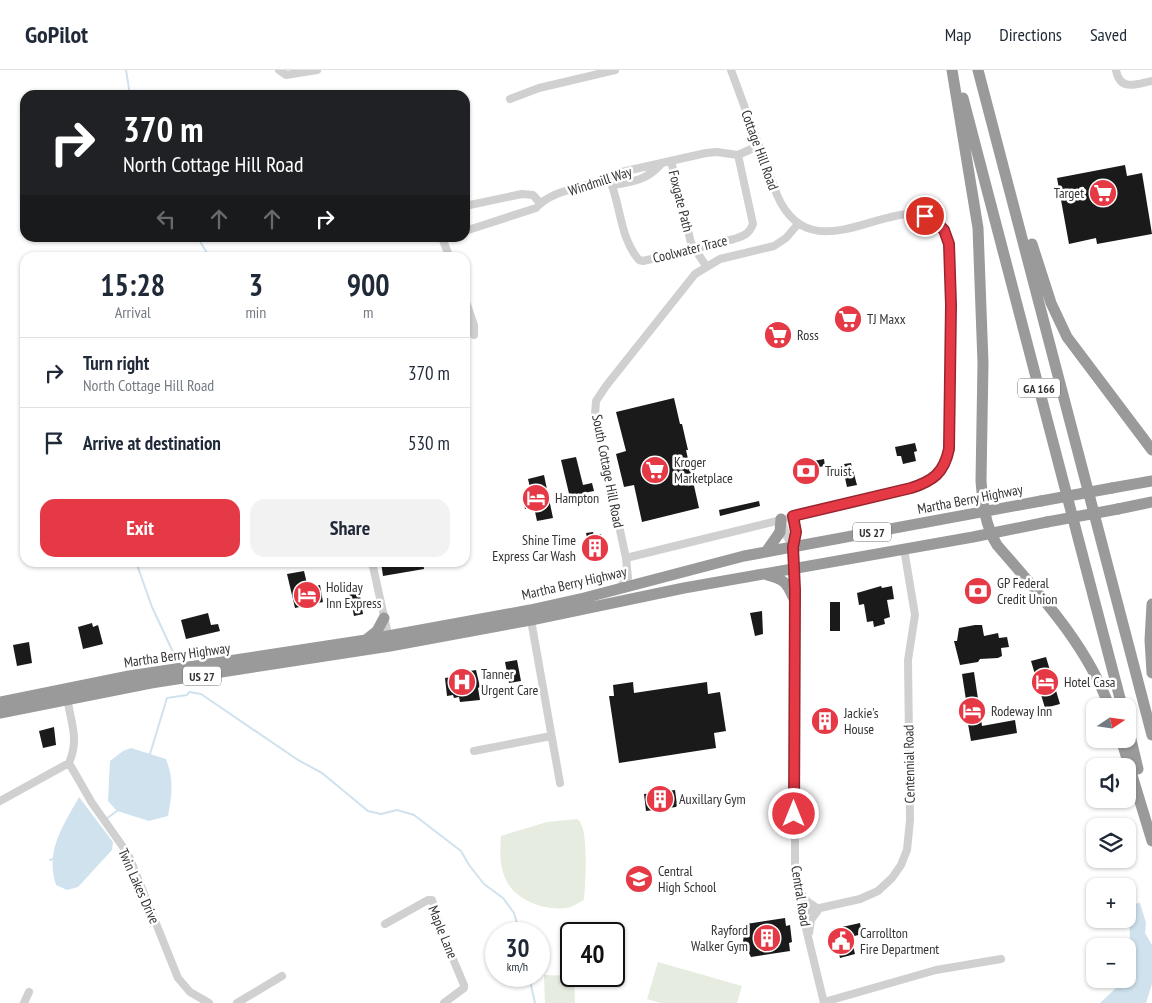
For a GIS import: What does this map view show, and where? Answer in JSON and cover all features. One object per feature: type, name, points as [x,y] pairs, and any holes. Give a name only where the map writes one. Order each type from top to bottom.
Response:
[{"type":"highway","points":[[952,70],[978,228],[983,362],[981,481],[983,512],[997,545],[1059,618],[1091,668],[1106,698]]},
{"type":"highway","name":"GA 166","points":[[956,70],[1120,698]]},
{"type":"highway","name":"GA 166","points":[[978,70],[1152,736]]},
{"type":"highway","points":[[995,134],[1008,163],[1039,269],[1059,322],[1067,337],[1152,450]]},
{"type":"highway","name":"Martha Berry Highway","points":[[0,713],[138,675],[364,641],[389,641],[407,633],[531,615],[646,581],[766,552],[1152,480]]},
{"type":"highway","points":[[952,517],[973,505],[978,495],[981,481]]},
{"type":"highway","name":"Martha Berry Highway","points":[[0,702],[151,683],[991,534],[1152,502]]},
{"type":"highway","points":[[766,552],[776,540],[787,517]]},
{"type":"highway","points":[[763,574],[787,583],[795,601]]},
{"type":"highway","points":[[1152,604],[1150,640],[1152,673]]},
{"type":"highway","points":[[364,641],[377,631],[384,618],[394,628],[407,633]]},
{"type":"highway","points":[[1124,748],[1152,841]]},
{"type":"highway","points":[[1133,748],[1152,822]]},
{"type":"street","points":[[279,70],[286,75],[317,70]]},
{"type":"street","points":[[510,100],[538,88],[615,70]]},
{"type":"street","name":"Cottage Hill Road","points":[[731,70],[780,202],[798,224]]},
{"type":"street","points":[[1116,70],[1118,78],[1122,83],[1129,85],[1152,81]]},
{"type":"street","name":"Windmill Way","points":[[611,181],[617,173],[718,152],[738,155],[758,146]]},
{"type":"street","name":"Coolwater Trace","points":[[611,181],[622,227],[627,241],[638,260],[695,249],[745,235],[750,231],[753,224],[738,155]]},
{"type":"street","name":"Foxgate Path","points":[[671,162],[691,243],[706,266]]},
{"type":"street","name":"Windmill Way","points":[[470,229],[536,208],[540,203],[571,188],[611,181],[642,180],[652,174],[661,164]]},
{"type":"street","points":[[470,205],[522,194],[533,195],[540,203]]},
{"type":"street","points":[[626,558],[911,488],[930,482],[947,460],[949,449],[950,260],[949,244],[944,230],[934,220],[917,214],[826,232],[798,224]]},
{"type":"street","name":"South Cottage Hill Road","points":[[628,569],[595,415],[596,401],[695,274],[720,259],[774,246],[786,238],[798,224]]},
{"type":"street","points":[[470,313],[474,325],[474,335]]},
{"type":"street","name":"Central Road","points":[[787,517],[786,535],[793,547]]},
{"type":"street","name":"Central Road","points":[[787,517],[796,532],[793,547],[795,568],[794,842],[802,912],[824,1002]]},
{"type":"street","name":"Centennial Road","points":[[802,912],[860,899],[878,891],[892,878],[901,865],[908,844],[910,820],[908,660],[915,615],[904,549]]},
{"type":"street","points":[[373,567],[389,641]]},
{"type":"street","points":[[628,569],[633,577],[646,581]]},
{"type":"street","points":[[617,589],[628,578],[628,569]]},
{"type":"street","points":[[531,615],[560,783]]},
{"type":"street","points":[[0,801],[70,763],[74,751],[75,738],[67,694]]},
{"type":"street","points":[[474,751],[551,736]]},
{"type":"street","name":"Twin Lakes Drive","points":[[70,763],[92,803],[128,854],[178,978],[190,992],[209,1003]]},
{"type":"street","points":[[798,890],[808,902],[819,909],[811,920],[808,937]]},
{"type":"street","name":"Maple Lane","points":[[385,924],[428,900],[432,900],[445,940],[464,985],[464,988],[444,1003]]},
{"type":"street","points":[[824,1002],[936,970],[1001,959]]},
{"type":"street","points":[[237,1003],[282,976]]},
{"type":"street","points":[[24,1003],[29,992]]},
{"type":"shaded area","points":[[577,819],[584,833],[585,844],[584,900],[569,907],[549,908],[531,902],[515,892],[509,886],[503,873],[500,857],[501,836],[547,822]]},
{"type":"shaded area","points":[[658,962],[742,986],[737,1003],[660,1003],[647,999]]},
{"type":"shaded area","points":[[550,975],[560,976],[560,987],[574,987],[575,1003],[545,1003],[544,987],[550,987]]},
{"type":"water","points":[[131,748],[166,759],[172,787],[168,816],[149,821],[117,811],[108,801],[110,761],[123,751]]},
{"type":"water","points":[[79,797],[113,842],[112,850],[78,887],[67,890],[56,885],[53,873],[54,850],[57,839]]},
{"type":"water","points":[[1136,903],[1140,903],[1146,923],[1145,933],[1152,945],[1152,984],[1146,1003],[1100,1003],[1116,988],[1136,988],[1136,938],[1130,938],[1130,928],[1136,928]]},
{"type":"building","name":"Target","points":[[1125,165],[1127,176],[1142,173],[1152,234],[1097,244],[1096,238],[1069,244],[1057,178]]},
{"type":"building","name":"Kroger Marketplace","points":[[674,398],[688,450],[686,450],[699,508],[642,522],[634,485],[624,487],[616,454],[626,451],[616,412]]},
{"type":"building","points":[[915,443],[917,451],[914,452],[916,461],[903,464],[901,456],[897,456],[895,447]]},
{"type":"building","points":[[576,457],[583,485],[592,483],[594,491],[584,493],[584,501],[577,502],[577,500],[571,502],[561,460]]},
{"type":"building","name":"Truist","points":[[824,459],[825,466],[814,468],[816,481],[801,483],[798,464]]},
{"type":"building","points":[[851,463],[857,485],[847,487],[845,478],[843,478],[842,468],[845,468],[844,464]]},
{"type":"building","name":"Hampton","points":[[544,475],[553,518],[537,521],[534,507],[525,509],[523,498],[532,496],[528,479]]},
{"type":"building","points":[[759,501],[760,506],[720,516],[719,510]]},
{"type":"building","name":"Shine Time Express Car Wash","points":[[593,532],[594,536],[601,534],[602,555],[591,557],[586,533]]},
{"type":"building","points":[[382,567],[424,567],[424,569],[383,576]]},
{"type":"building","name":"Holiday Inn Express","points":[[304,571],[308,588],[320,585],[323,602],[295,608],[287,574]]},
{"type":"building","name":"GP Federal Credit Union","points":[[977,578],[987,583],[983,590],[988,593],[986,598],[980,595],[977,602],[968,597]]},
{"type":"building","points":[[881,586],[882,588],[892,586],[894,599],[887,600],[890,617],[884,619],[885,624],[874,627],[873,621],[867,622],[864,604],[859,605],[857,593]]},
{"type":"building","points":[[359,590],[363,614],[354,616],[349,592]]},
{"type":"building","points":[[830,602],[840,602],[840,631],[830,631]]},
{"type":"building","points":[[762,611],[763,634],[755,636],[750,613]]},
{"type":"building","points":[[208,613],[211,625],[218,624],[220,631],[186,639],[181,620]]},
{"type":"building","points":[[92,623],[93,627],[98,625],[103,644],[83,649],[78,627]]},
{"type":"building","points":[[982,625],[984,636],[998,633],[999,638],[1007,637],[1009,647],[1001,648],[1002,656],[998,658],[980,659],[978,662],[960,665],[954,641],[957,641],[959,628]]},
{"type":"building","points":[[29,642],[32,663],[17,666],[13,645]]},
{"type":"building","name":"Hotel Casa","points":[[1046,657],[1060,704],[1045,708],[1031,661]]},
{"type":"building","points":[[517,660],[521,681],[509,683],[505,662]]},
{"type":"building","name":"Tanner Urgent Care","points":[[476,670],[480,687],[478,688],[480,700],[460,702],[459,697],[447,696],[445,678],[459,676],[458,673]]},
{"type":"building","name":"Rodeway Inn","points":[[974,672],[982,726],[1015,720],[1017,733],[971,741],[964,701],[966,700],[962,674]]},
{"type":"building","points":[[633,682],[634,693],[707,682],[708,694],[720,692],[726,731],[714,733],[716,748],[619,763],[609,696],[614,696],[613,685]]},
{"type":"building","name":"Jackie's House","points":[[821,708],[828,708],[829,728],[821,728]]},
{"type":"building","points":[[54,727],[56,745],[43,748],[39,731]]},
{"type":"building","name":"Auxillary Gym","points":[[675,790],[676,807],[646,811],[644,794]]},
{"type":"building","name":"Rayford Walker Gym","points":[[785,918],[786,926],[790,925],[792,942],[789,943],[790,951],[751,957],[743,941],[746,924]]},
{"type":"building","name":"Carrollton Fire Department","points":[[860,923],[862,934],[851,937],[855,954],[840,958],[833,929]]},
{"type":"waterway","points":[[126,70],[129,90]]},
{"type":"waterway","points":[[200,242],[206,252]]},
{"type":"waterway","points":[[138,567],[152,607],[173,652]]},
{"type":"waterway","points":[[150,754],[167,698],[187,695],[189,692],[201,694],[298,760],[322,773],[368,811],[381,814],[397,810],[414,815],[461,851],[484,884],[503,898],[514,913],[517,922]]},
{"type":"waterway","points":[[106,819],[117,811]]},
{"type":"waterway","points":[[531,987],[535,1003]]},
{"type":"place","name":"Target","points":[[1103,193]]},
{"type":"place","name":"TJ Maxx","points":[[848,319]]},
{"type":"place","name":"Ross","points":[[778,335]]},
{"type":"place","name":"Kroger Marketplace","points":[[655,470]]},
{"type":"place","name":"Truist","points":[[806,471]]},
{"type":"place","name":"Hampton","points":[[536,498]]},
{"type":"place","name":"Shine Time Express Car Wash","points":[[595,548]]},
{"type":"place","name":"GP Federal Credit Union","points":[[978,591]]},
{"type":"place","name":"Holiday Inn Express","points":[[307,595]]},
{"type":"place","name":"Tanner Urgent Care","points":[[462,682]]},
{"type":"place","name":"Hotel Casa","points":[[1045,682]]},
{"type":"place","name":"Rodeway Inn","points":[[972,711]]},
{"type":"place","name":"Jackie's House","points":[[825,721]]},
{"type":"place","name":"Auxillary Gym","points":[[660,799]]},
{"type":"place","name":"Central High School","points":[[639,879]]},
{"type":"place","name":"Rayford Walker Gym","points":[[767,938]]},
{"type":"place","name":"Carrollton Fire Department","points":[[841,941]]},
{"type":"route","points":[[794,814],[795,568],[793,547],[796,532],[793,516],[930,482],[947,460],[949,449],[951,318],[950,254],[944,230],[934,220],[925,216]]}]
